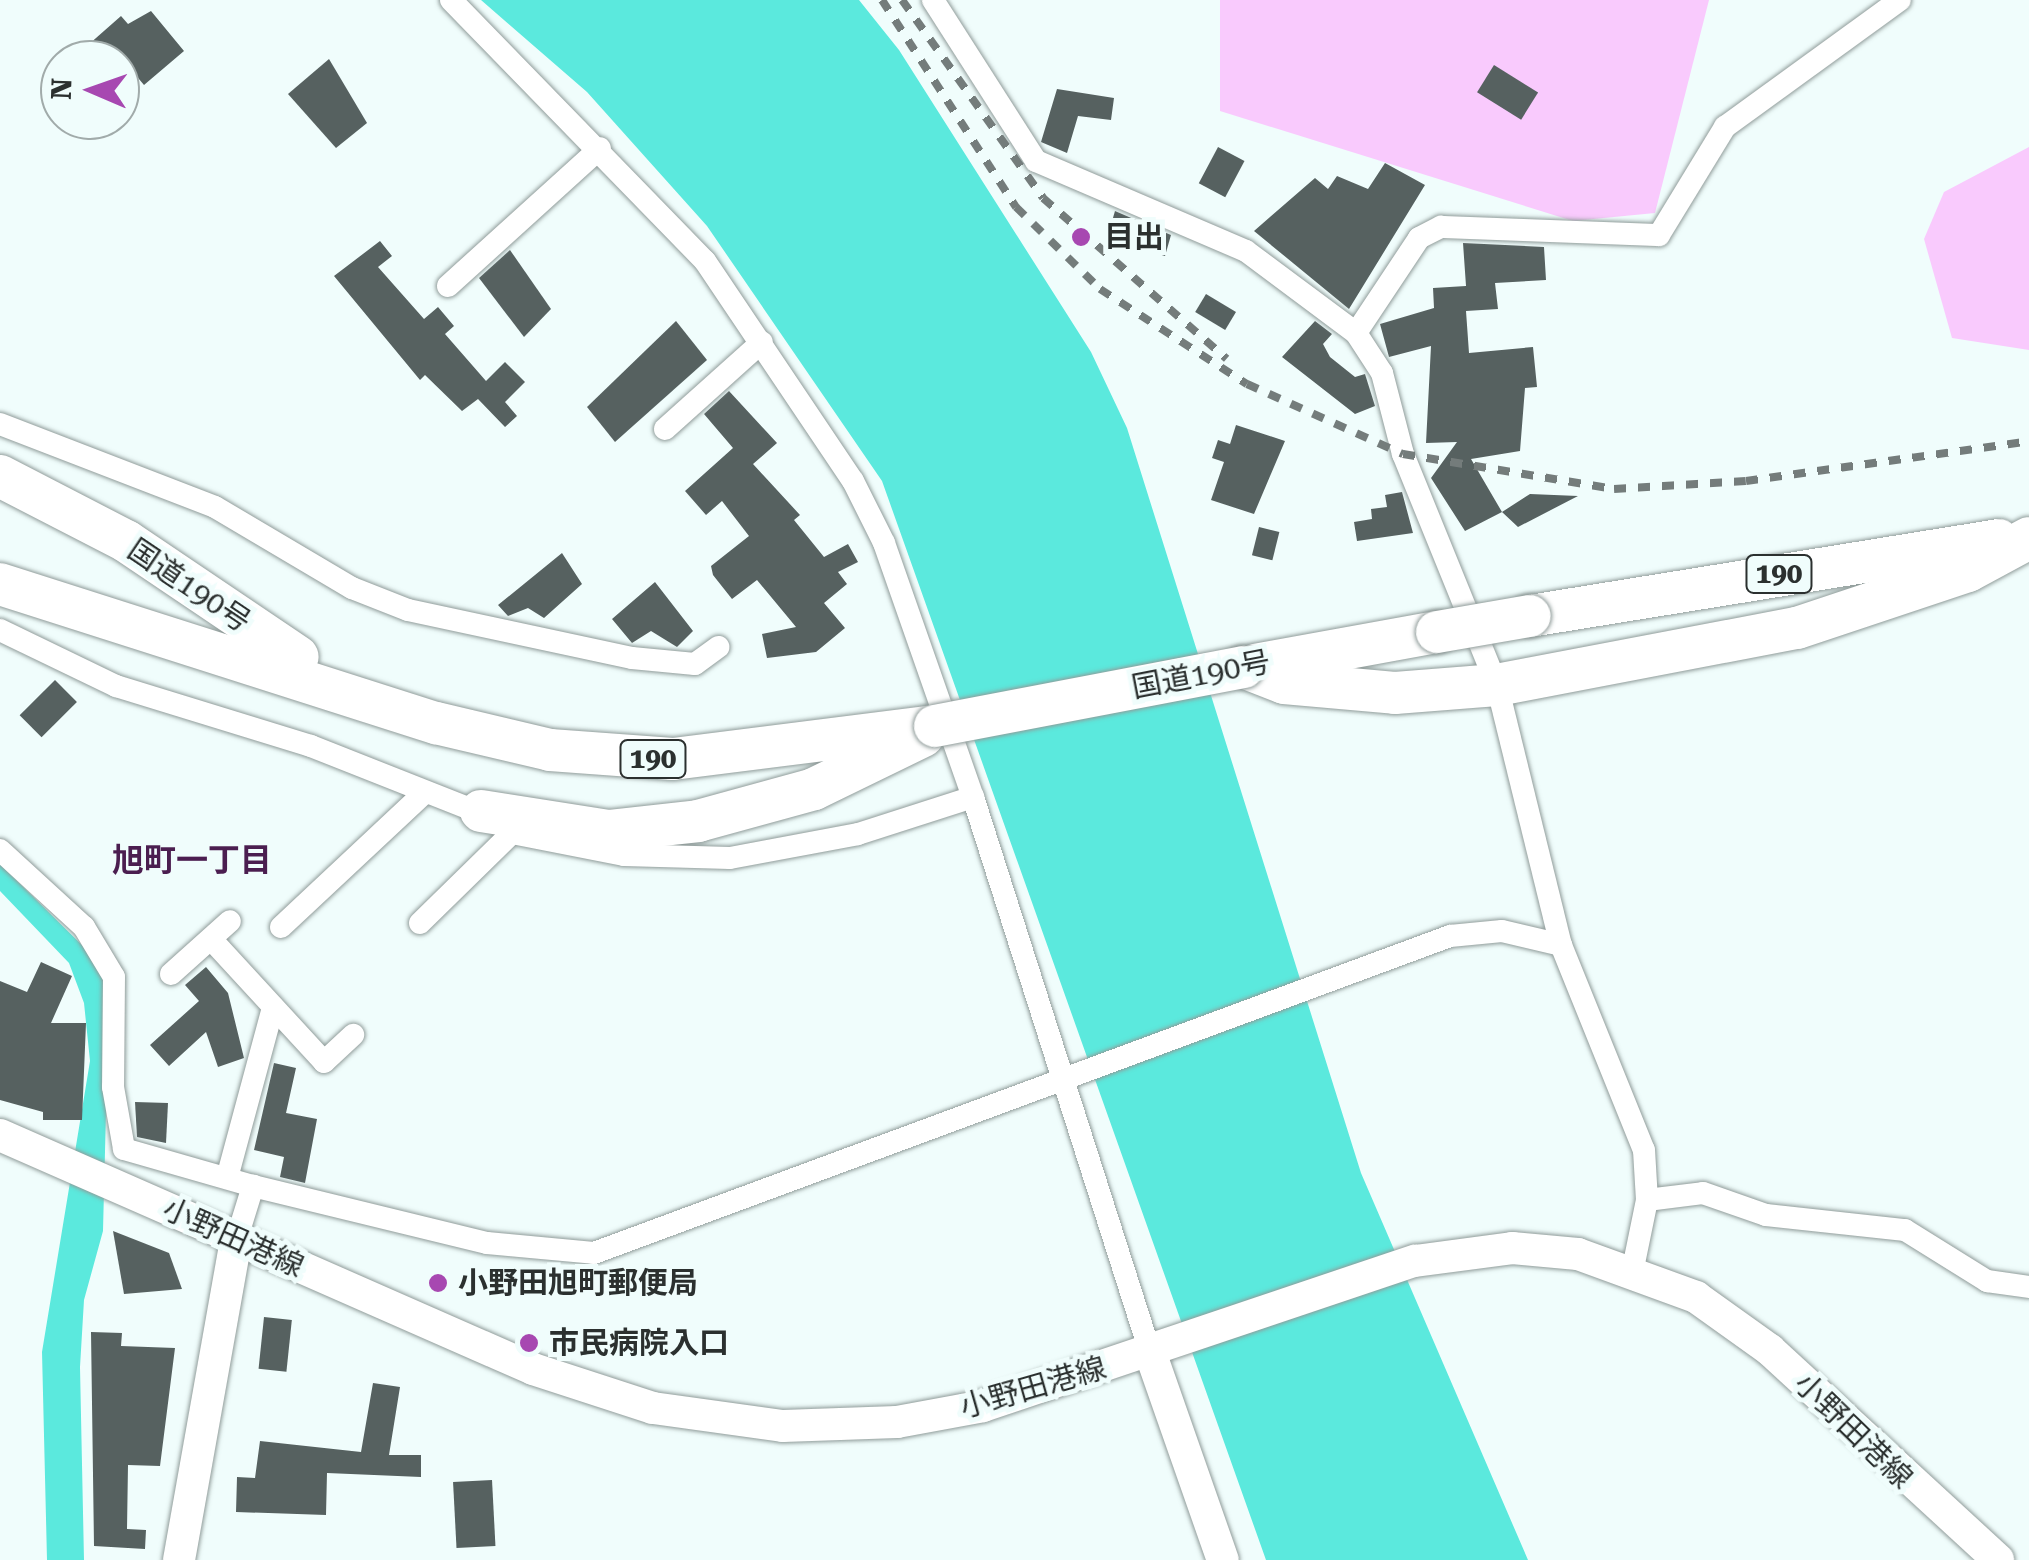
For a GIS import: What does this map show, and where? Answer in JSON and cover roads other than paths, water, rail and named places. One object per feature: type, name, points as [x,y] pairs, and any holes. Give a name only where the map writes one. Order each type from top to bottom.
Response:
[{"type":"highway","name":"国道190号","points":[[0,476],[76,511],[376,702]]},
{"type":"highway","points":[[1243,667],[1284,683],[1395,692],[1497,685],[1797,628],[1968,570],[2029,537]]},
{"type":"highway","name":"国道190号","points":[[0,584],[226,651],[376,702],[550,750],[673,760],[935,726],[1437,632],[2029,537]]},
{"type":"highway","points":[[0,560],[226,651]]},
{"type":"highway","points":[[496,822],[608,830],[698,821],[866,769],[935,726]]},
{"type":"main road","name":"小野田港線","points":[[0,1135],[236,1241],[564,1380],[720,1420],[896,1422],[984,1406],[1415,1261],[1543,1249],[1632,1268],[1696,1297],[1770,1350],[1998,1560]]},
{"type":"main road","points":[[179,1560],[236,1241]]},
{"type":"main road","points":[[1162,1348],[1223,1560]]},
{"type":"street","points":[[451,0],[600,148],[705,261],[762,342],[884,542],[973,797],[1079,1077],[1162,1348]]},
{"type":"street","points":[[933,0],[1036,161],[1246,252],[1356,333],[1382,373],[1403,454],[1497,685],[1561,945],[1644,1150],[1647,1200],[1632,1268]]},
{"type":"street","points":[[1356,333],[1419,238],[1441,227],[1659,235],[1725,127],[1900,0]]},
{"type":"street","points":[[448,286],[600,148]]},
{"type":"street","points":[[665,430],[762,342]]},
{"type":"street","points":[[0,424],[215,507],[352,588],[408,610],[632,658],[695,664],[718,648]]},
{"type":"street","points":[[0,630],[116,686],[310,746],[496,822],[624,855],[730,858],[858,834],[973,797]]},
{"type":"street","points":[[281,926],[422,795]]},
{"type":"street","points":[[420,923],[496,822]]},
{"type":"street","points":[[0,850],[84,927],[114,977],[113,1087],[124,1149],[253,1186],[487,1243],[594,1253],[1079,1077],[1450,936],[1502,930],[1561,945]]},
{"type":"street","points":[[172,974],[230,921]]},
{"type":"street","points":[[211,938],[324,1062],[354,1035]]},
{"type":"street","points":[[227,1178],[273,1007]]},
{"type":"street","points":[[236,1241],[253,1186]]},
{"type":"street","points":[[1647,1200],[1703,1194],[1766,1216],[1905,1230],[1987,1281],[2029,1287]]},
{"type":"water","points":[[481,0],[859,0],[899,50],[1091,352],[1127,428],[1361,1173],[1528,1560],[1266,1560],[882,481],[707,226],[587,92]]},
{"type":"water","points":[[0,864],[98,961],[109,994],[103,1231],[84,1300],[80,1367],[84,1560],[47,1560],[42,1352],[90,1061],[84,1003],[69,963],[0,891]]},
{"type":"railway","points":[[882,0],[1016,207],[1100,289],[1247,384],[1403,454],[1614,489],[1746,481],[2029,441]]},
{"type":"railway","points":[[902,0],[1043,198],[1227,359]]},
{"type":"place","name":"目出","points":[[1081,237]]},
{"type":"place","name":"小野田旭町郵便局","points":[[438,1283]]},
{"type":"place","name":"市民病院入口","points":[[529,1343]]},
{"type":"district","name":"旭町一丁目","points":[[192,860]]}]
